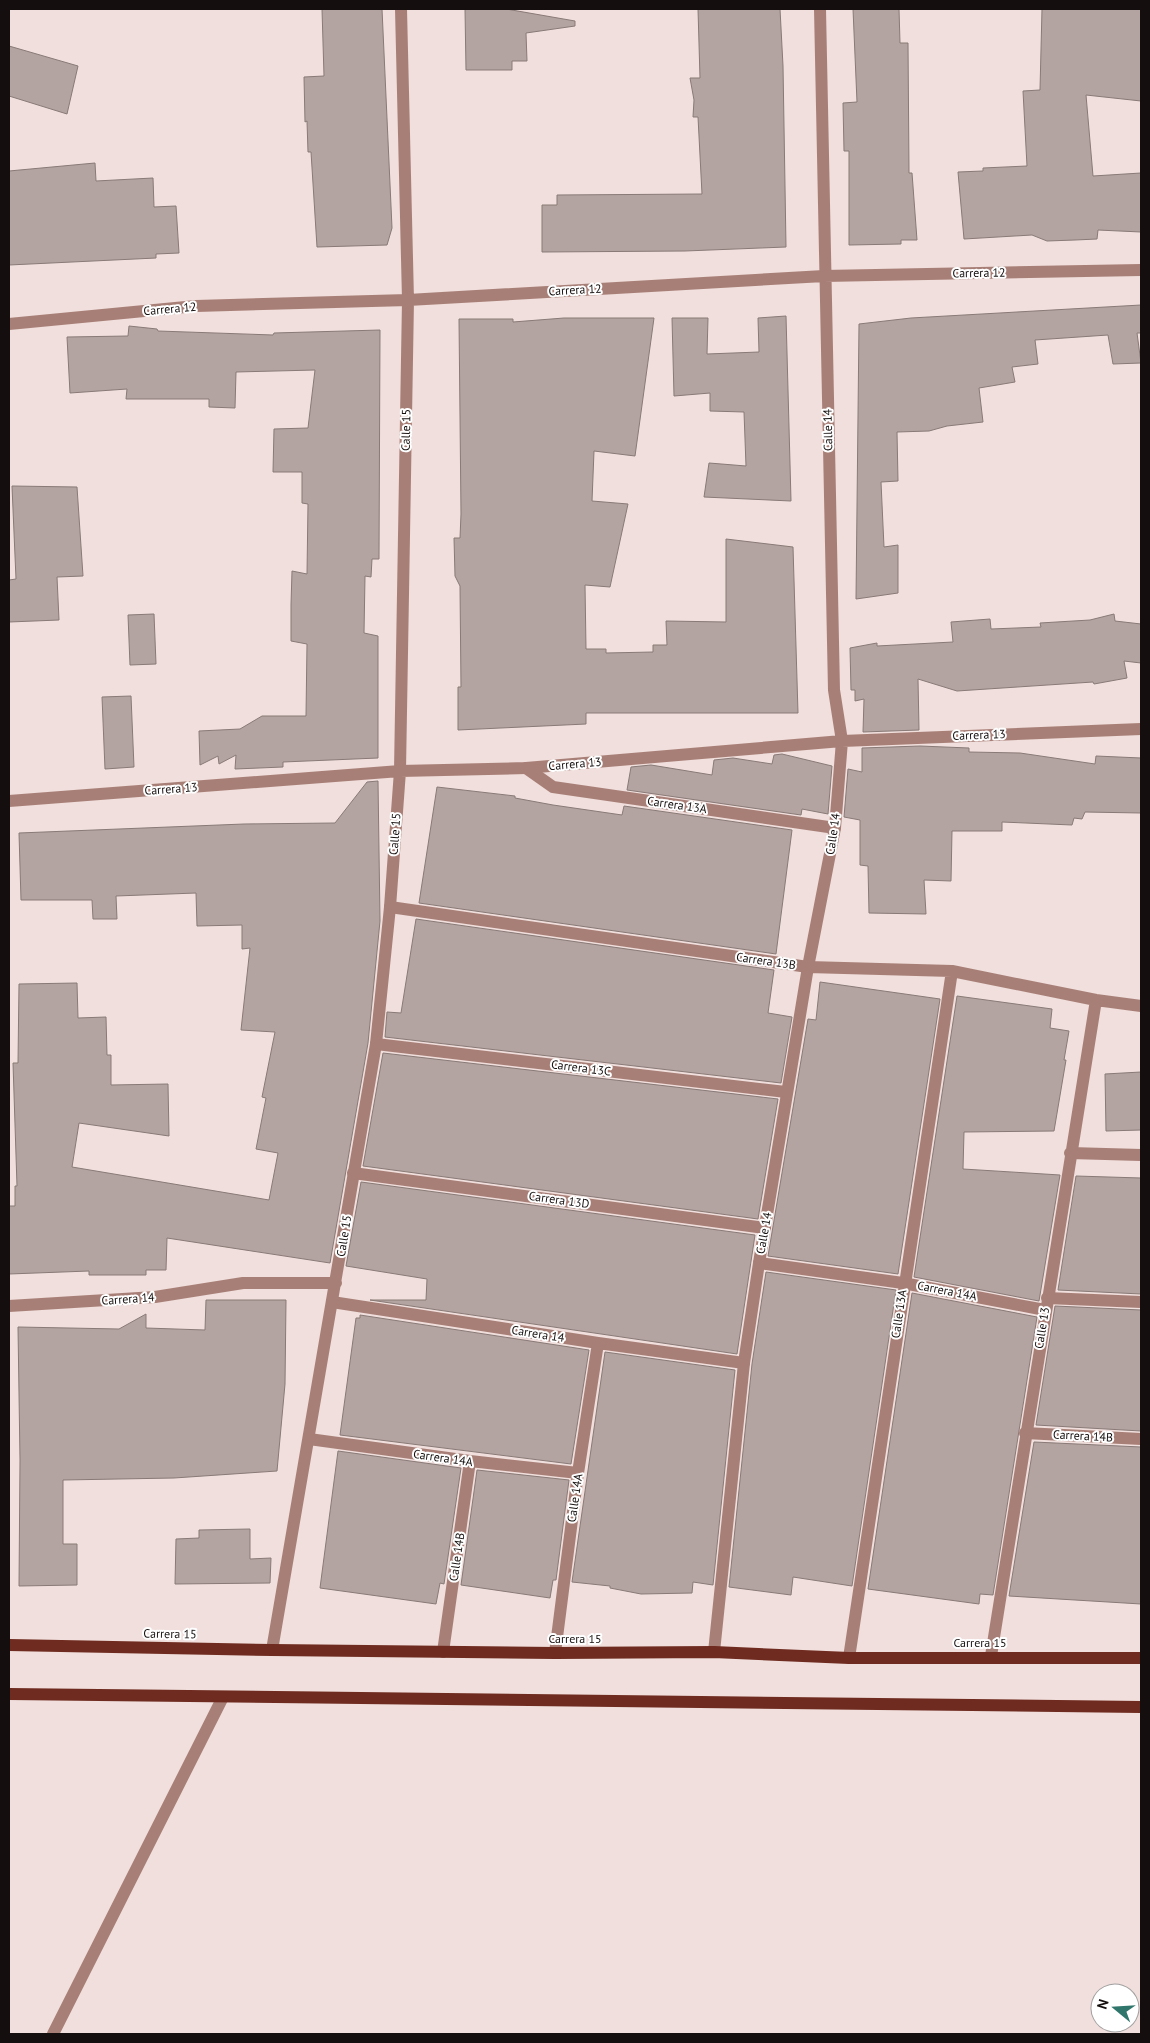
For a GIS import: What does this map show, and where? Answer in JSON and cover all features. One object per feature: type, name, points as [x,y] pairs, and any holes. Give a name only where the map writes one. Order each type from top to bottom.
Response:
[{"type":"main road","name":"Carrera 15","points":[[9,1644],[443,1652],[714,1652],[849,1658],[991,1656],[1141,1658]]},
{"type":"main road","points":[[9,1694],[1141,1707]]},
{"type":"street","name":"Calle 15","points":[[272,1650],[376,1044],[390,906],[400,771],[408,300],[401,9]]},
{"type":"street","name":"Calle 14","points":[[714,1652],[744,1363],[758,1263],[808,967],[835,828],[842,741],[834,690],[820,9]]},
{"type":"street","name":"Carrera 12","points":[[9,324],[196,306],[408,300],[824,276],[1141,270]]},
{"type":"street","name":"Carrera 13","points":[[9,801],[400,771],[526,768],[842,741],[1141,729]]},
{"type":"street","name":"Carrera 13A","points":[[526,768],[553,787],[835,828]]},
{"type":"street","name":"Carrera 13B","points":[[390,906],[808,967],[952,971],[1096,1000],[1141,1006]]},
{"type":"street","name":"Calle 13A","points":[[849,1658],[952,971]]},
{"type":"street","name":"Calle 13","points":[[991,1656],[1025,1433],[1096,1000]]},
{"type":"street","name":"Carrera 13C","points":[[376,1044],[786,1092]]},
{"type":"street","points":[[1070,1153],[1141,1155]]},
{"type":"street","name":"Carrera 13D","points":[[353,1173],[765,1228]]},
{"type":"street","name":"Carrera 14A","points":[[758,1263],[1046,1304],[1141,1302]]},
{"type":"street","name":"Carrera 14","points":[[9,1306],[155,1297],[243,1284],[336,1283]]},
{"type":"street","name":"Carrera 14","points":[[332,1302],[598,1343],[744,1363]]},
{"type":"street","name":"Calle 14A","points":[[555,1653],[578,1473],[598,1343]]},
{"type":"street","name":"Carrera 14B","points":[[1025,1433],[1141,1439]]},
{"type":"street","name":"Carrera 14A","points":[[309,1439],[470,1462],[578,1473]]},
{"type":"street","name":"Calle 14B","points":[[443,1652],[470,1462]]},
{"type":"street","points":[[53,2034],[223,1697]]},
{"type":"building","points":[[322,9],[382,9],[392,228],[387,245],[317,247],[311,152],[308,152],[307,121],[305,122],[304,77],[324,76]]},
{"type":"building","points":[[465,9],[506,9],[575,21],[575,26],[526,33],[527,61],[512,61],[512,70],[466,70]]},
{"type":"building","points":[[698,9],[780,9],[783,66],[786,247],[685,251],[542,252],[542,205],[557,205],[557,195],[702,194],[698,117],[693,117],[694,100],[690,78],[700,78]]},
{"type":"building","points":[[853,9],[899,9],[900,43],[908,43],[909,173],[912,173],[917,240],[901,240],[901,244],[849,245],[849,151],[844,151],[843,103],[857,102]]},
{"type":"building","points":[[1042,9],[1141,9],[1141,101],[1086,95],[1093,176],[1141,173],[1141,232],[1098,230],[1097,239],[1075,240],[1047,241],[1032,235],[964,239],[958,172],[983,171],[983,168],[1027,166],[1023,91],[1040,90]]},
{"type":"building","points":[[9,46],[78,66],[67,114],[9,96]]},
{"type":"building","points":[[95,163],[96,181],[153,178],[154,207],[176,206],[179,253],[156,254],[156,258],[9,265],[9,171]]},
{"type":"building","points":[[1141,305],[1141,333],[1137,333],[1141,363],[1113,364],[1108,335],[1035,340],[1038,364],[1012,367],[1015,382],[979,388],[983,422],[947,426],[929,431],[897,432],[898,481],[881,482],[884,547],[898,545],[898,593],[856,599],[859,324],[911,318]]},
{"type":"building","points":[[786,316],[791,501],[704,497],[709,463],[746,466],[744,412],[710,411],[710,393],[674,396],[672,318],[708,318],[707,354],[759,352],[758,318]]},
{"type":"building","points":[[564,318],[654,318],[635,456],[594,451],[592,501],[628,504],[610,587],[585,585],[586,649],[606,649],[606,653],[653,652],[653,645],[667,645],[666,621],[726,622],[726,539],[793,547],[798,713],[586,713],[586,724],[458,730],[458,687],[461,687],[460,586],[455,576],[454,538],[460,538],[461,514],[459,319],[513,319],[513,322]]},
{"type":"building","points":[[129,326],[157,329],[158,331],[273,335],[274,333],[380,330],[379,559],[372,559],[371,577],[365,576],[364,633],[378,636],[378,758],[283,762],[283,767],[235,769],[236,755],[219,764],[218,756],[200,765],[199,731],[240,729],[262,716],[306,716],[307,644],[291,641],[291,605],[292,571],[307,574],[308,504],[302,503],[302,472],[273,472],[274,429],[308,428],[315,370],[236,372],[235,408],[209,407],[209,399],[126,399],[127,389],[70,393],[67,337],[128,336]]},
{"type":"building","points":[[12,486],[77,487],[83,576],[57,577],[59,620],[9,622],[9,580],[16,579]]},
{"type":"building","points":[[154,614],[156,664],[130,665],[128,615]]},
{"type":"building","points":[[1114,614],[1115,621],[1141,624],[1141,663],[1124,661],[1127,678],[1094,684],[1093,682],[957,691],[918,679],[919,730],[863,732],[864,699],[855,701],[855,690],[851,690],[850,648],[877,643],[877,646],[953,642],[951,622],[990,619],[991,629],[1041,627],[1040,623],[1090,620]]},
{"type":"building","points":[[131,696],[134,767],[105,769],[102,697]]},
{"type":"building","points":[[920,746],[969,748],[969,752],[1020,753],[1095,764],[1096,756],[1141,758],[1141,813],[1085,812],[1082,819],[1074,818],[1072,825],[1002,822],[1002,831],[952,831],[951,881],[924,880],[926,914],[869,913],[868,866],[860,865],[860,820],[844,817],[848,769],[862,772],[862,748]]},
{"type":"building","points":[[782,754],[832,766],[828,814],[802,809],[801,815],[627,790],[631,767],[651,765],[712,775],[714,760],[733,758],[772,764],[774,755]]},
{"type":"building","points":[[378,781],[380,921],[368,1043],[330,1263],[167,1238],[166,1270],[146,1270],[146,1275],[89,1275],[89,1271],[9,1274],[9,1206],[15,1206],[15,1186],[17,1186],[13,1063],[18,1063],[19,984],[77,983],[78,1018],[106,1017],[107,1055],[111,1055],[111,1085],[168,1084],[169,1136],[79,1123],[72,1167],[269,1200],[278,1153],[256,1149],[266,1098],[262,1097],[275,1032],[241,1030],[250,948],[242,949],[242,925],[197,926],[196,893],[116,896],[117,919],[93,919],[92,900],[21,900],[19,833],[244,824],[335,823],[367,782]]},
{"type":"building","points":[[437,787],[515,796],[515,798],[553,805],[622,815],[624,806],[792,830],[776,954],[419,903]]},
{"type":"building","points":[[416,919],[774,970],[768,1013],[792,1017],[781,1083],[385,1037],[387,1012],[401,1013]]},
{"type":"building","points":[[820,982],[940,999],[898,1274],[768,1256],[808,1019],[816,1020]]},
{"type":"building","points":[[957,996],[1052,1009],[1050,1028],[1069,1031],[1054,1131],[964,1132],[963,1169],[1060,1175],[1039,1301],[914,1277]]},
{"type":"building","points":[[383,1053],[778,1099],[758,1219],[363,1166]]},
{"type":"building","points":[[1141,1072],[1141,1130],[1106,1131],[1105,1074]]},
{"type":"building","points":[[1076,1176],[1141,1178],[1141,1294],[1058,1290]]},
{"type":"building","points":[[361,1182],[755,1235],[737,1354],[370,1300],[426,1300],[427,1279],[346,1266]]},
{"type":"building","points":[[766,1272],[896,1290],[852,1586],[793,1577],[791,1595],[729,1587],[752,1364]]},
{"type":"building","points":[[912,1293],[1037,1317],[993,1595],[980,1594],[979,1604],[868,1589]]},
{"type":"building","points":[[206,1300],[286,1300],[285,1384],[277,1471],[174,1478],[63,1480],[63,1544],[77,1544],[77,1585],[19,1586],[18,1327],[119,1329],[146,1314],[146,1328],[205,1330]]},
{"type":"building","points":[[1055,1306],[1141,1310],[1141,1431],[1036,1425]]},
{"type":"building","points":[[360,1315],[589,1350],[571,1464],[340,1435],[356,1318],[360,1318]]},
{"type":"building","points":[[605,1352],[735,1370],[713,1585],[693,1582],[692,1593],[641,1594],[610,1588],[610,1586],[572,1582]]},
{"type":"building","points":[[1034,1442],[1141,1447],[1141,1604],[1009,1596]]},
{"type":"building","points":[[338,1451],[461,1468],[444,1584],[440,1583],[436,1604],[320,1588]]},
{"type":"building","points":[[477,1470],[569,1480],[556,1580],[553,1580],[550,1598],[461,1585]]},
{"type":"building","points":[[250,1529],[250,1559],[271,1558],[270,1583],[175,1584],[176,1539],[199,1538],[199,1530]]}]
